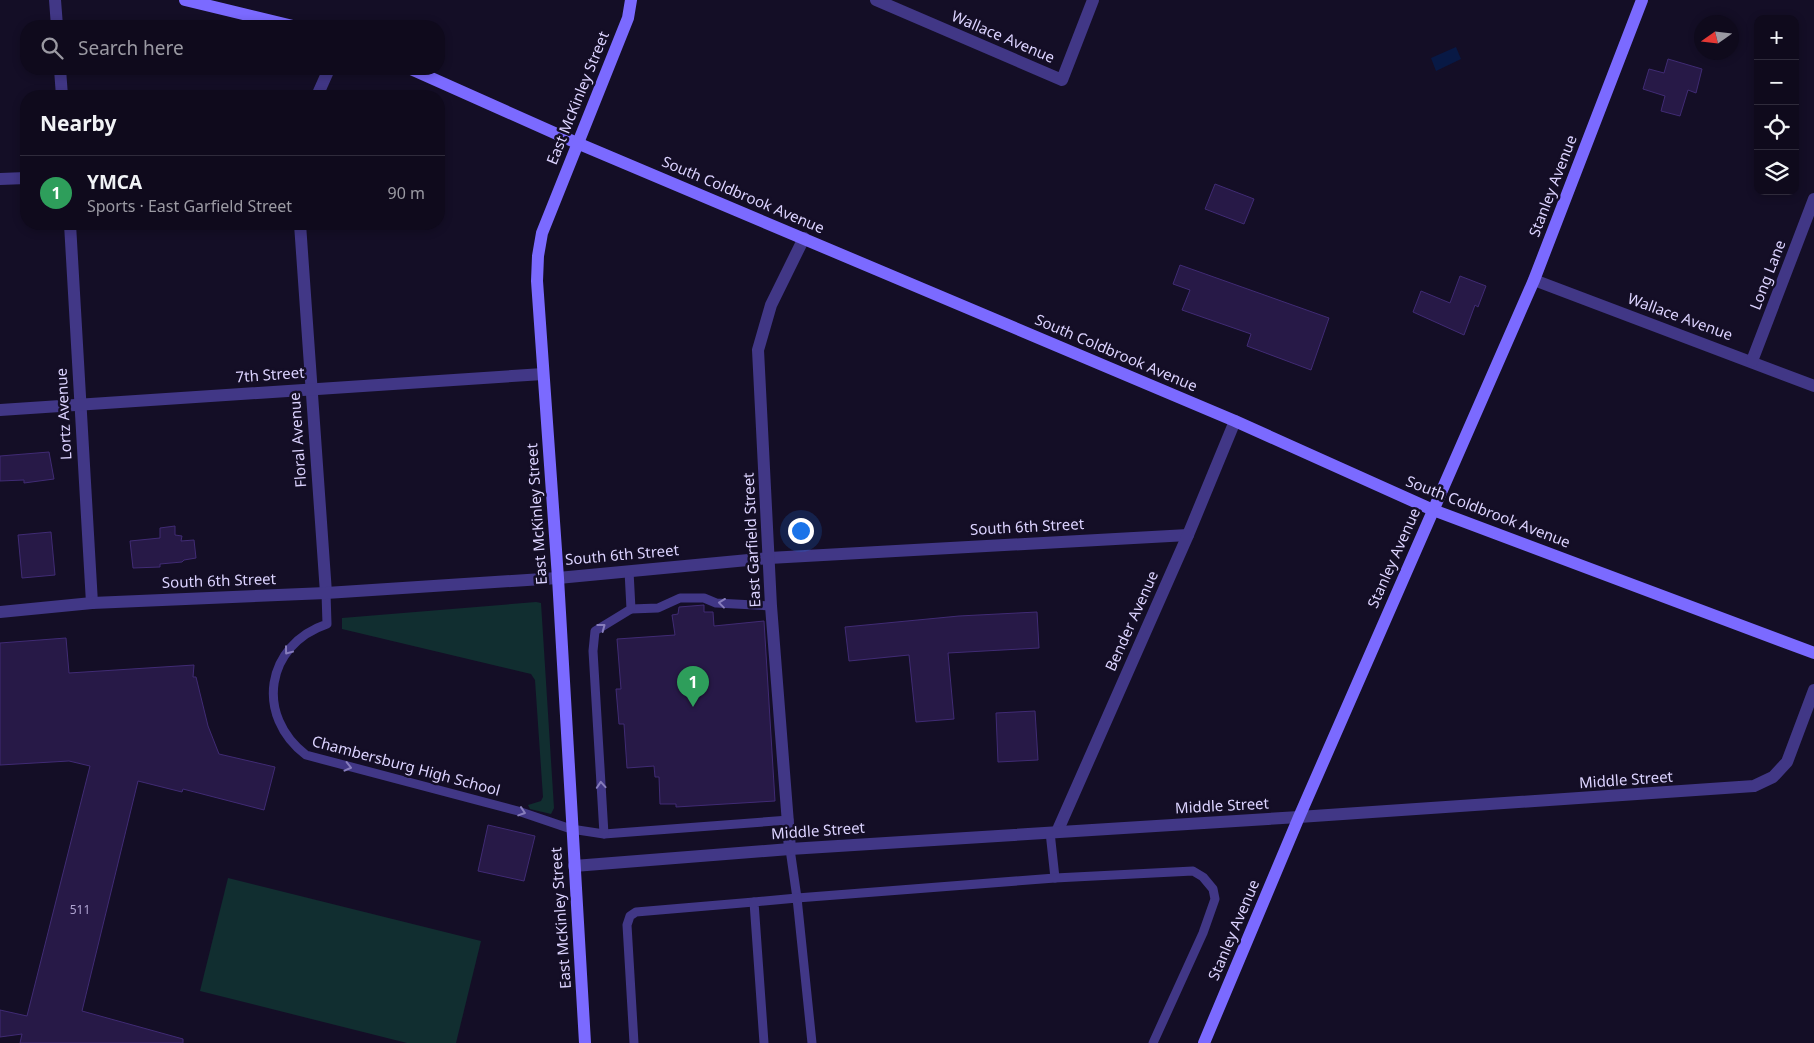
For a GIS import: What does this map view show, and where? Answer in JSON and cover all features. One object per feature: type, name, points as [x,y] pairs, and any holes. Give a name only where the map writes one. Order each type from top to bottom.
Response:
[{"type":"street","points":[[55,0],[57,20]]},
{"type":"street","points":[[184,0],[267,20]]},
{"type":"street","name":"East McKinley Street","points":[[585,1043],[571,829],[558,578],[542,374],[537,281],[538,256],[542,233],[628,18],[631,0]]},
{"type":"street","name":"Wallace Avenue","points":[[876,0],[1062,80],[1093,0]]},
{"type":"street","name":"Stanley Avenue","points":[[1204,1043],[1299,817],[1534,280],[1642,0]]},
{"type":"street","points":[[60,75],[62,90]]},
{"type":"street","points":[[320,90],[326,75]]},
{"type":"street","name":"South Coldbrook Avenue","points":[[425,75],[578,143],[1235,421],[1433,510],[1814,653]]},
{"type":"street","points":[[0,179],[20,178]]},
{"type":"street","name":"Long Lane","points":[[1752,361],[1814,200]]},
{"type":"street","name":"Lortz Avenue","points":[[70,230],[92,603]]},
{"type":"street","name":"Floral Avenue","points":[[300,230],[326,593]]},
{"type":"street","name":"East Garfield Street","points":[[790,849],[771,606],[758,350],[771,305],[804,238]]},
{"type":"street","name":"Wallace Avenue","points":[[1534,280],[1814,386]]},
{"type":"street","name":"7th Street","points":[[0,410],[542,374]]},
{"type":"street","name":"Bender Avenue","points":[[1054,832],[1188,534],[1235,421]]},
{"type":"street","name":"South 6th Street","points":[[0,612],[92,603],[326,593],[558,578],[769,558],[1188,534]]},
{"type":"street","name":"Middle Street","points":[[574,866],[790,849],[1754,786],[1773,777],[1787,762],[1814,690]]},
{"type":"lane","points":[[628,572],[631,609]]},
{"type":"lane","name":"Chambersburg High School","points":[[326,593],[327,624],[300,637],[288,649],[280,661],[274,681],[274,704],[279,724],[298,750],[318,760],[518,811],[571,829],[604,834],[789,820]]},
{"type":"lane","points":[[604,834],[592,651],[595,631],[631,609],[658,608],[680,598],[704,598],[716,603],[771,606]]},
{"type":"lane","points":[[1054,832],[1055,878]]},
{"type":"lane","points":[[790,849],[798,898],[812,1043]]},
{"type":"lane","points":[[634,1043],[626,925],[630,916],[636,912],[1055,878],[1193,870],[1203,877],[1213,889],[1215,900],[1203,933],[1153,1043]]},
{"type":"lane","points":[[754,902],[764,1043]]},
{"type":"green space","points":[[541,603],[554,808],[551,814],[530,809],[528,805],[541,801],[543,797],[535,680],[531,674],[342,629],[342,618]]},
{"type":"green space","points":[[228,878],[481,941],[456,1043],[407,1043],[200,991]]},
{"type":"water","points":[[1456,47],[1461,59],[1436,71],[1431,58]]},
{"type":"building","points":[[1668,59],[1702,69],[1696,93],[1688,90],[1680,116],[1661,111],[1665,96],[1643,89],[1649,69],[1664,73]]},
{"type":"building","points":[[1215,184],[1254,199],[1244,224],[1205,209]]},
{"type":"building","points":[[1180,265],[1329,318],[1311,370],[1247,346],[1251,334],[1182,310],[1190,290],[1173,284]]},
{"type":"building","points":[[1460,276],[1486,286],[1478,307],[1475,305],[1464,335],[1413,312],[1421,291],[1450,303]]},
{"type":"building","points":[[49,452],[54,479],[24,483],[24,480],[0,481],[0,456]]},
{"type":"building","points":[[175,526],[175,535],[182,536],[181,541],[194,540],[196,558],[182,562],[160,564],[160,567],[133,568],[130,541],[160,538],[160,528]]},
{"type":"building","points":[[51,532],[55,575],[22,578],[18,535]]},
{"type":"building","points":[[704,605],[704,612],[713,612],[714,626],[764,621],[775,801],[676,807],[676,804],[660,804],[659,777],[655,777],[654,766],[627,768],[624,724],[619,724],[616,689],[621,689],[617,639],[675,635],[672,615],[678,614],[679,607]]},
{"type":"building","points":[[1037,612],[1039,648],[948,653],[954,719],[916,722],[909,655],[849,661],[845,627],[959,616]]},
{"type":"building","points":[[66,638],[69,673],[194,665],[193,677],[196,677],[208,726],[219,754],[275,767],[264,810],[183,789],[182,792],[138,781],[82,1011],[183,1039],[183,1043],[20,1043],[22,1034],[0,1037],[0,1010],[27,1016],[90,766],[69,761],[0,765],[0,643]]},
{"type":"building","points":[[1035,711],[1038,760],[998,762],[996,713]]},
{"type":"building","points":[[488,825],[535,836],[524,881],[478,871]]},
{"type":"place","name":"YMCA","points":[[693,707]]}]
